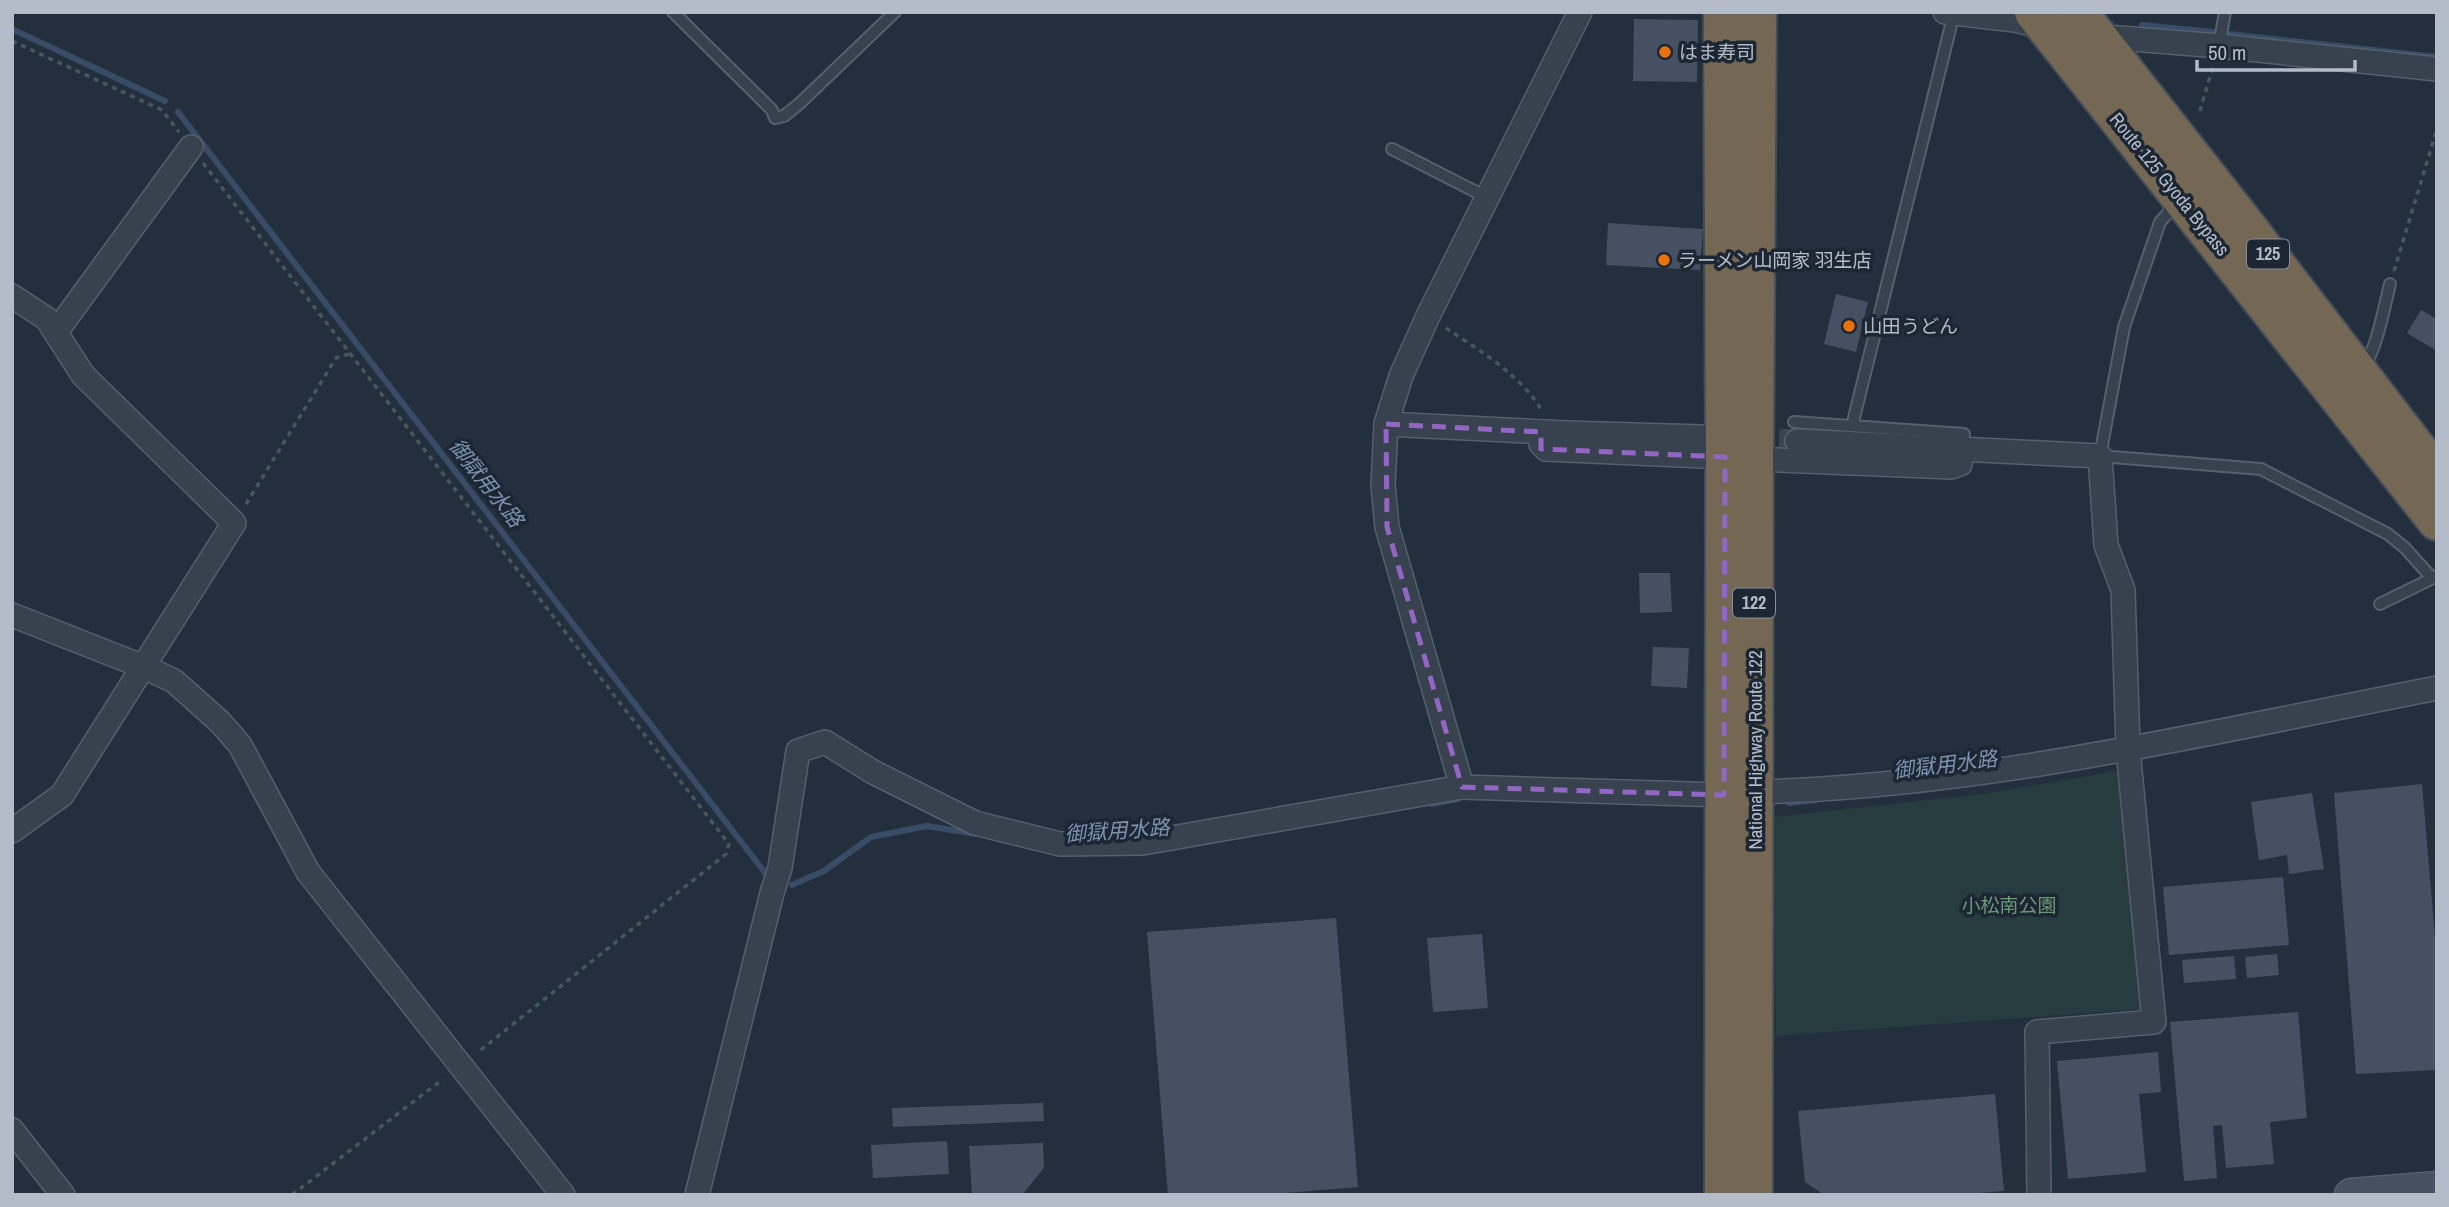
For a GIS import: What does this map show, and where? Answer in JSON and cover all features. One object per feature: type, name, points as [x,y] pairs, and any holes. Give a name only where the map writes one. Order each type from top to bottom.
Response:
[{"type":"highway","name":"National Highway Route 122","points":[[1723,12],[1727,451],[1754,1195]]},
{"type":"highway","name":"National Highway Route 122","points":[[1727,451],[1757,12]]},
{"type":"highway","name":"Route 125 Gyoda Bypass","points":[[2064,22],[2182,199],[2437,521]]},
{"type":"highway","name":"Route 125 Gyoda Bypass","points":[[2064,22],[2187,150],[2437,475]]},
{"type":"highway","name":"National Highway Route 122","points":[[1724,1195],[1740,793]]},
{"type":"street","points":[[1462,787],[1387,527],[1383,485],[1386,424],[1401,376],[1428,316],[1580,12]]},
{"type":"street","points":[[1928,12],[2064,22],[2219,46],[2437,69]]},
{"type":"street","points":[[56,332],[191,147]]},
{"type":"street","points":[[12,296],[47,319],[83,375],[234,523],[62,795],[12,831]]},
{"type":"street","points":[[1386,424],[1542,423],[1541,444],[1546,449],[1727,451],[1951,467],[1960,464],[1963,449]]},
{"type":"street","points":[[1796,431],[1963,449],[2100,456],[2106,545],[2123,590],[2128,749],[2154,1022],[2037,1032],[2039,1195]]},
{"type":"street","points":[[12,615],[174,681],[220,722],[240,745],[308,872],[564,1195]]},
{"type":"street","points":[[697,1195],[780,868],[797,751],[825,742],[873,772],[975,823],[1060,844],[1143,843],[1462,787],[1740,793],[1851,787],[1973,773],[2128,749],[2437,688]]},
{"type":"street","points":[[12,1130],[63,1195]]},
{"type":"street","points":[[2351,1195],[2437,1188]]},
{"type":"lane","points":[[673,12],[772,110],[775,118],[784,116],[799,104],[895,12]]},
{"type":"lane","points":[[2219,46],[2225,12]]},
{"type":"lane","points":[[1852,426],[1946,13]]},
{"type":"lane","points":[[1392,149],[1488,198]]},
{"type":"lane","points":[[2182,199],[2160,222],[2124,327],[2100,456],[2261,469],[2388,534],[2434,577],[2380,604]]},
{"type":"lane","points":[[2358,373],[2368,362],[2390,284]]},
{"type":"lane","points":[[1796,431],[1852,426],[1964,434],[1963,449]]},
{"type":"path","points":[[12,41],[162,110],[729,844],[726,853],[460,1066],[292,1195]]},
{"type":"path","points":[[2200,111],[2219,46]]},
{"type":"path","points":[[2390,284],[2437,129]]},
{"type":"path","points":[[1428,316],[1487,356],[1527,389],[1542,423]]},
{"type":"path","points":[[234,523],[336,358],[350,354]]},
{"type":"highlighted area","points":[[1386,424],[1541,432],[1541,449],[1725,457],[1724,795],[1462,787],[1387,527]]},
{"type":"green space","name":"小松南公園","points":[[2117,771],[2144,1009],[1776,1036],[1773,817],[1989,793]]},
{"type":"building","points":[[1634,19],[1698,20],[1697,82],[1633,81]]},
{"type":"building","points":[[1608,223],[1703,229],[1700,270],[1606,265]]},
{"type":"building","points":[[1836,294],[1868,302],[1856,352],[1824,344]]},
{"type":"building","points":[[2421,310],[2437,319],[2437,351],[2407,333]]},
{"type":"building","points":[[1639,573],[1670,573],[1672,612],[1640,613]]},
{"type":"building","points":[[1653,647],[1689,648],[1687,688],[1651,686]]},
{"type":"building","points":[[2422,784],[2437,961],[2437,1070],[2356,1074],[2334,793]]},
{"type":"building","points":[[2312,793],[2324,869],[2289,874],[2287,855],[2259,860],[2251,802]]},
{"type":"building","points":[[2283,877],[2289,945],[2169,955],[2163,887]]},
{"type":"building","points":[[1336,918],[1358,1187],[1262,1195],[1168,1195],[1147,932]]},
{"type":"building","points":[[1482,934],[1488,1008],[1433,1012],[1427,938]]},
{"type":"building","points":[[2277,954],[2279,975],[2247,978],[2245,957]]},
{"type":"building","points":[[2234,956],[2236,979],[2184,983],[2182,960]]},
{"type":"building","points":[[2298,1012],[2307,1118],[2270,1122],[2274,1164],[2226,1168],[2222,1125],[2213,1126],[2217,1178],[2184,1181],[2170,1022]]},
{"type":"building","points":[[2158,1052],[2161,1092],[2139,1094],[2146,1172],[2068,1179],[2057,1061]]},
{"type":"building","points":[[1995,1094],[2004,1191],[1955,1195],[1824,1195],[1805,1182],[1798,1111]]},
{"type":"building","points":[[1043,1103],[1044,1121],[893,1127],[892,1108]]},
{"type":"building","points":[[947,1141],[949,1174],[873,1178],[871,1145]]},
{"type":"building","points":[[1043,1143],[1044,1168],[1022,1195],[972,1195],[969,1146]]},
{"type":"waterway","points":[[2142,25],[2213,32]]},
{"type":"waterway","name":"御獄用水路","points":[[12,29],[165,101]]},
{"type":"waterway","points":[[2230,34],[2437,57]]},
{"type":"waterway","name":"御獄用水路","points":[[178,112],[766,874]]},
{"type":"waterway","name":"御獄用水路","points":[[1432,804],[1458,799]]},
{"type":"waterway","name":"御獄用水路","points":[[1789,803],[1816,800]]},
{"type":"waterway","name":"御獄用水路","points":[[792,885],[824,871],[871,837],[927,826],[976,834]]},
{"type":"tunnel","points":[[1745,439],[1797,441]]},
{"type":"place","name":"はま寿司","points":[[1665,52]]},
{"type":"place","name":"ラーメン山岡家 羽生店","points":[[1664,260]]},
{"type":"place","name":"山田うどん","points":[[1849,326]]}]
